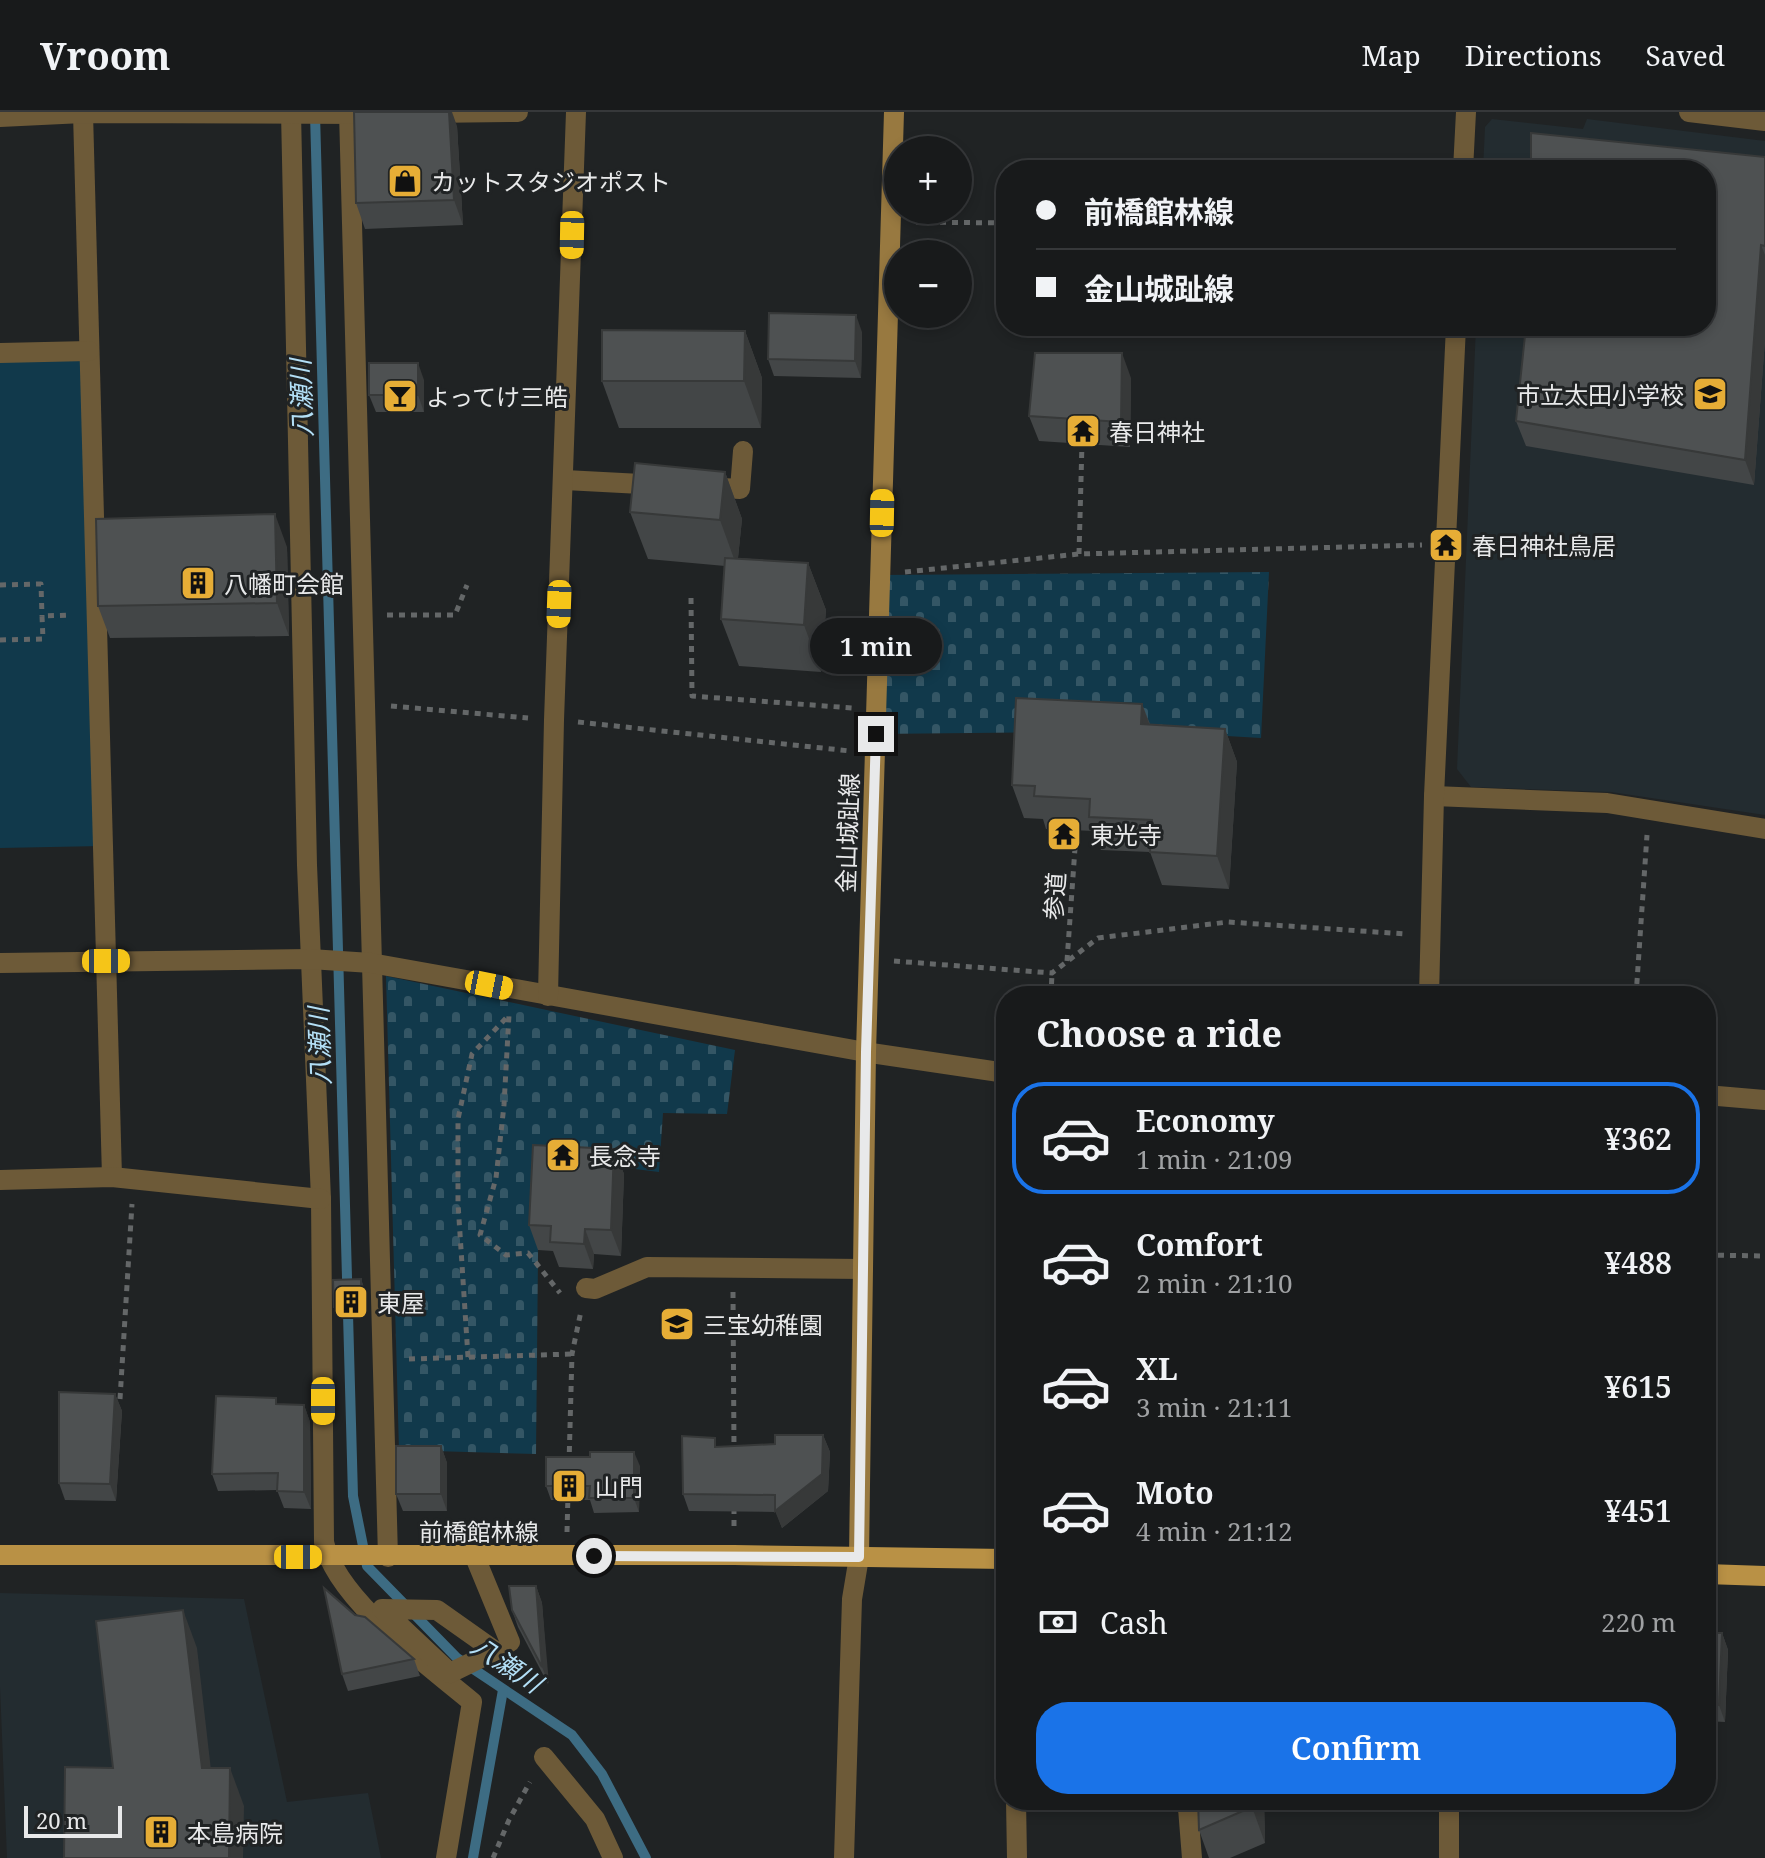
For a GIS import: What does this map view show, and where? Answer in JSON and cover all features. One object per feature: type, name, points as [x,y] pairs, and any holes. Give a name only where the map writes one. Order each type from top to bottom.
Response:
[{"type":"main road","name":"金山城趾線","points":[[893,136],[894,112]]},
{"type":"main road","name":"金山城趾線","points":[[859,1557],[866,1052],[891,224]]},
{"type":"main road","name":"前橋館林線","points":[[0,1555],[734,1555],[996,1559]]},
{"type":"main road","points":[[1716,1574],[1765,1576]]},
{"type":"street","points":[[410,114],[518,112]]},
{"type":"street","points":[[548,996],[554,720],[576,112]]},
{"type":"street","points":[[1464,160],[1466,112]]},
{"type":"street","points":[[1689,112],[1765,121]]},
{"type":"street","points":[[83,113],[112,1177]]},
{"type":"street","points":[[0,117],[83,113],[379,114]]},
{"type":"street","points":[[291,113],[310,959],[321,1199],[324,1542],[327,1557],[344,1583],[391,1634],[472,1702],[446,1858]]},
{"type":"street","points":[[349,113],[382,1360],[384,1556]]},
{"type":"street","points":[[1429,986],[1434,796],[1456,336]]},
{"type":"street","points":[[0,353],[89,351]]},
{"type":"street","points":[[565,480],[740,489],[743,451]]},
{"type":"street","points":[[1434,796],[1607,803],[1765,829]]},
{"type":"street","points":[[0,963],[310,959],[371,963],[866,1052],[996,1072]]},
{"type":"street","points":[[1716,1096],[1765,1100]]},
{"type":"street","points":[[0,1180],[112,1177],[321,1199]]},
{"type":"street","points":[[586,1288],[595,1289],[647,1267],[863,1269]]},
{"type":"street","points":[[475,1557],[510,1642]]},
{"type":"street","points":[[844,1858],[852,1599],[859,1557]]},
{"type":"street","points":[[382,1609],[437,1610],[495,1651],[450,1673],[382,1609]]},
{"type":"street","points":[[544,1757],[595,1819],[613,1858]]},
{"type":"street","points":[[1016,1810],[1017,1858]]},
{"type":"street","points":[[1188,1810],[1192,1858]]},
{"type":"street","points":[[1449,1810],[1449,1858]]},
{"type":"path","points":[[972,222],[996,223]]},
{"type":"path","points":[[1079,554],[1082,443]]},
{"type":"path","points":[[881,575],[1079,554],[1446,545]]},
{"type":"path","points":[[0,585],[41,584],[43,639],[0,640]]},
{"type":"path","points":[[362,616],[455,615],[467,585]]},
{"type":"path","points":[[691,598],[692,696],[877,709]]},
{"type":"path","points":[[42,616],[96,615]]},
{"type":"path","points":[[365,704],[554,720],[875,754]]},
{"type":"path","points":[[1637,986],[1649,810]]},
{"type":"path","name":"参道","points":[[1067,962],[1076,834]]},
{"type":"path","points":[[869,959],[1052,973],[1098,938],[1228,922],[1430,935]]},
{"type":"path","points":[[1051,986],[1052,973]]},
{"type":"path","points":[[468,1357],[458,1203],[458,1119],[472,1054],[509,1015],[496,1178],[480,1235],[506,1255],[528,1253],[561,1294],[586,1288],[572,1354],[569,1475]]},
{"type":"path","points":[[120,1399],[133,1179]]},
{"type":"path","points":[[1716,1255],[1765,1256]]},
{"type":"path","points":[[733,1268],[734,1458]]},
{"type":"path","points":[[382,1360],[572,1354]]},
{"type":"path","points":[[566,1557],[569,1491]]},
{"type":"path","points":[[734,1506],[734,1555]]},
{"type":"path","points":[[493,1858],[509,1820],[544,1757]]},
{"type":"shaded area","points":[[1492,119],[1583,129],[1587,119],[1765,141],[1765,815],[1611,792],[1471,787],[1457,769],[1476,336],[1716,336],[1716,160],[1483,160],[1485,127]]},
{"type":"shaded area","points":[[0,1593],[244,1599],[287,1802],[368,1793],[381,1858],[7,1858],[0,1687]]},
{"type":"green space","points":[[89,351],[103,846],[0,848],[0,353]]},
{"type":"green space","points":[[1269,572],[1261,738],[1142,731],[876,734],[881,575]]},
{"type":"green space","name":"長念寺","points":[[386,976],[735,1050],[727,1114],[663,1113],[659,1172],[539,1157],[536,1454],[399,1450]]},
{"type":"building","name":"カットスタジオポスト","points":[[354,112],[449,112],[454,200],[356,203]]},
{"type":"building","points":[[1531,133],[1765,157],[1765,246],[1761,245],[1745,460],[1516,421],[1525,336],[1716,336],[1716,160],[1531,160]]},
{"type":"building","points":[[769,313],[856,315],[855,361],[768,359]]},
{"type":"building","points":[[602,330],[745,331],[744,381],[602,381]]},
{"type":"building","points":[[1035,353],[1122,353],[1121,422],[1029,416]]},
{"type":"building","points":[[369,363],[418,363],[418,395],[369,395]]},
{"type":"building","points":[[635,463],[725,472],[720,520],[630,512]]},
{"type":"building","points":[[275,514],[277,603],[98,606],[96,519]]},
{"type":"building","points":[[725,558],[808,563],[804,625],[721,619]]},
{"type":"building","points":[[1016,698],[1142,704],[1141,724],[1225,729],[1217,856],[1150,852],[1152,820],[1089,817],[1090,799],[1034,796],[1035,786],[1012,785]]},
{"type":"building","points":[[533,1145],[614,1149],[611,1230],[585,1229],[584,1244],[550,1242],[551,1226],[529,1225]]},
{"type":"building","name":"東屋","points":[[361,1279],[361,1307],[334,1307],[333,1280]]},
{"type":"building","points":[[59,1392],[115,1394],[110,1484],[59,1483]]},
{"type":"building","points":[[216,1396],[276,1398],[276,1404],[304,1405],[304,1492],[277,1491],[278,1473],[212,1474]]},
{"type":"building","points":[[775,1435],[823,1435],[822,1474],[775,1511],[775,1495],[683,1494],[682,1436],[715,1438],[715,1447],[775,1444]]},
{"type":"building","points":[[396,1446],[441,1446],[441,1494],[396,1494]]},
{"type":"building","points":[[590,1452],[634,1452],[634,1498],[589,1498],[590,1486],[546,1486],[546,1457],[590,1457]]},
{"type":"building","points":[[509,1586],[536,1586],[542,1667],[512,1610]]},
{"type":"building","points":[[324,1588],[355,1615],[365,1617],[414,1659],[342,1674]]},
{"type":"building","points":[[183,1610],[202,1768],[230,1768],[229,1858],[64,1858],[65,1767],[113,1768],[96,1621]]},
{"type":"building","points":[[1716,1633],[1722,1633],[1719,1705],[1716,1705]]},
{"type":"building","points":[[1198,1810],[1245,1810],[1199,1830]]},
{"type":"waterway","name":"八瀬川","points":[[315,114],[353,1496],[367,1566],[457,1658],[572,1735],[602,1774],[646,1858]]},
{"type":"waterway","points":[[473,1858],[503,1690]]},
{"type":"place","name":"カットスタジオポスト","points":[[405,181]]},
{"type":"place","name":"市立太田小学校","points":[[1710,394]]},
{"type":"place","name":"よってけ三皓","points":[[400,396]]},
{"type":"place","name":"春日神社","points":[[1083,431]]},
{"type":"place","name":"春日神社鳥居","points":[[1446,545]]},
{"type":"place","name":"八幡町会館","points":[[198,583]]},
{"type":"place","name":"東光寺","points":[[1064,834]]},
{"type":"place","name":"長念寺","points":[[563,1155]]},
{"type":"place","name":"東屋","points":[[351,1302]]},
{"type":"place","name":"三宝幼稚園","points":[[677,1324]]},
{"type":"place","name":"山門","points":[[569,1486]]},
{"type":"place","name":"本島病院","points":[[161,1832]]},
{"type":"route","points":[[594,1556],[859,1557],[866,1052],[876,734]]}]
